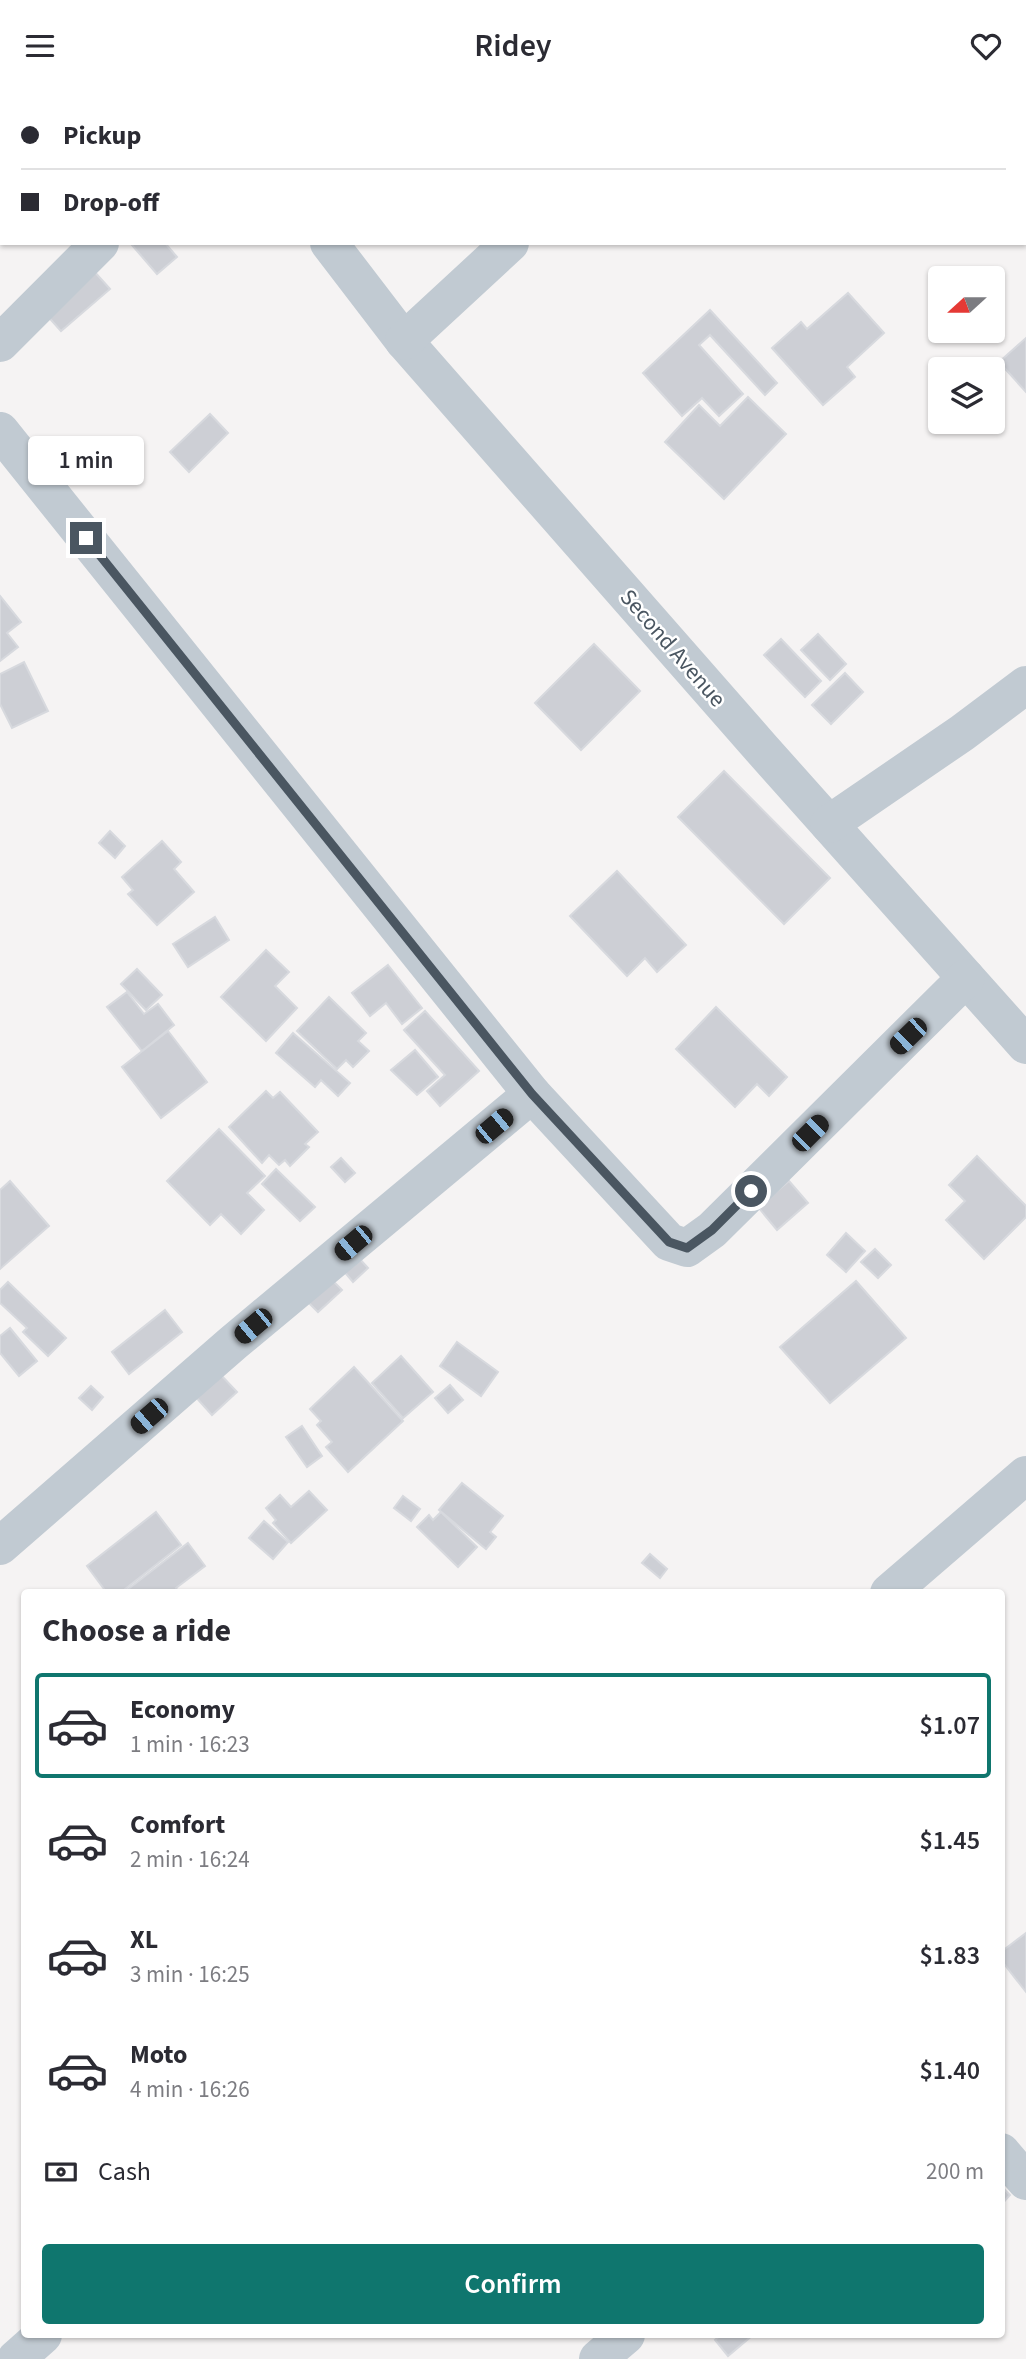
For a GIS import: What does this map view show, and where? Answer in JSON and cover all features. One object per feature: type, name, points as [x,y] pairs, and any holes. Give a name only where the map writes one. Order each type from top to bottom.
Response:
[{"type":"street","points":[[0,343],[98,245]]},
{"type":"street","name":"Second Avenue","points":[[331,245],[404,341],[1026,1045]]},
{"type":"street","points":[[404,341],[508,245]]},
{"type":"street","points":[[0,431],[532,1094],[669,1242],[687,1248],[712,1230],[966,978]]},
{"type":"street","points":[[829,824],[962,733],[1026,685]]},
{"type":"street","points":[[0,1546],[233,1343],[532,1094]]},
{"type":"street","points":[[894,1589],[1026,1475]]},
{"type":"street","points":[[1005,2157],[1026,2181]]},
{"type":"street","points":[[16,2359],[40,2338]]},
{"type":"street","points":[[598,2359],[622,2338]]},
{"type":"building","points":[[132,245],[167,245],[177,257],[157,274]]},
{"type":"building","points":[[92,269],[110,289],[61,331],[44,312]]},
{"type":"building","points":[[848,293],[884,333],[847,367],[855,377],[823,405],[772,348],[801,322],[807,329]]},
{"type":"building","points":[[710,310],[777,383],[765,395],[710,335],[699,345],[743,394],[719,416],[702,398],[682,416],[643,373]]},
{"type":"building","points":[[1026,338],[1026,392],[1005,369],[1005,357]]},
{"type":"building","points":[[748,397],[786,434],[724,499],[665,442],[699,405],[720,426]]},
{"type":"building","points":[[210,414],[228,433],[189,472],[170,452]]},
{"type":"building","points":[[0,596],[21,622],[7,633],[18,647],[0,661]]},
{"type":"building","points":[[818,634],[846,664],[830,680],[801,650]]},
{"type":"building","points":[[781,639],[821,681],[805,697],[764,655]]},
{"type":"building","points":[[594,644],[640,691],[581,750],[535,703]]},
{"type":"building","points":[[24,662],[48,711],[12,728],[0,704],[0,674]]},
{"type":"building","points":[[845,673],[863,692],[831,724],[812,705]]},
{"type":"building","points":[[724,771],[830,878],[784,924],[678,817]]},
{"type":"building","points":[[110,831],[125,846],[115,858],[99,843]]},
{"type":"building","points":[[162,841],[181,862],[174,869],[194,892],[157,925],[128,894],[133,890],[122,877]]},
{"type":"building","points":[[617,871],[686,945],[657,972],[645,958],[627,976],[570,916]]},
{"type":"building","points":[[215,917],[229,940],[188,967],[173,944]]},
{"type":"building","points":[[266,950],[289,972],[275,986],[297,1008],[266,1041],[221,997]]},
{"type":"building","points":[[388,965],[422,1008],[402,1024],[386,1003],[370,1016],[352,993]]},
{"type":"building","points":[[137,969],[162,995],[146,1010],[121,984]]},
{"type":"building","points":[[127,992],[144,1014],[158,1004],[174,1025],[142,1051],[107,1007]]},
{"type":"building","points":[[329,997],[366,1033],[358,1041],[369,1051],[353,1067],[346,1060],[337,1069],[297,1031]]},
{"type":"building","points":[[716,1007],[787,1077],[769,1096],[757,1084],[735,1107],[676,1049]]},
{"type":"building","points":[[425,1011],[479,1071],[440,1106],[427,1091],[445,1075],[404,1030]]},
{"type":"building","points":[[168,1031],[207,1082],[161,1118],[122,1067]]},
{"type":"building","points":[[293,1033],[350,1083],[338,1096],[321,1080],[315,1087],[276,1053]]},
{"type":"building","points":[[415,1050],[438,1077],[417,1095],[391,1070]]},
{"type":"building","points":[[266,1091],[273,1098],[280,1092],[318,1132],[305,1144],[309,1147],[290,1166],[285,1160],[279,1165],[269,1155],[262,1163],[229,1127]]},
{"type":"building","points":[[219,1129],[265,1176],[247,1193],[264,1210],[241,1234],[221,1214],[210,1225],[167,1181]]},
{"type":"building","points":[[977,1156],[1026,1206],[1026,1217],[984,1259],[946,1220],[965,1201],[949,1185]]},
{"type":"building","points":[[341,1158],[355,1173],[345,1182],[331,1167]]},
{"type":"building","points":[[276,1169],[315,1207],[300,1221],[262,1184]]},
{"type":"building","points":[[10,1181],[49,1226],[0,1269],[0,1190]]},
{"type":"building","points":[[789,1181],[808,1203],[777,1230],[758,1207]]},
{"type":"building","points":[[846,1233],[865,1251],[846,1272],[827,1255]]},
{"type":"building","points":[[875,1249],[891,1265],[878,1278],[861,1262]]},
{"type":"building","points":[[357,1256],[368,1268],[353,1282],[342,1269]]},
{"type":"building","points":[[328,1276],[342,1290],[318,1312],[304,1298]]},
{"type":"building","points":[[856,1281],[906,1338],[830,1403],[780,1347]]},
{"type":"building","points":[[8,1282],[66,1338],[48,1356],[23,1332],[27,1328],[0,1303],[0,1290]]},
{"type":"building","points":[[165,1310],[182,1332],[129,1374],[112,1352]]},
{"type":"building","points":[[10,1328],[37,1361],[19,1376],[0,1353],[0,1336]]},
{"type":"building","points":[[457,1342],[498,1372],[481,1396],[440,1366]]},
{"type":"building","points":[[401,1356],[433,1392],[403,1418],[372,1383]]},
{"type":"building","points":[[354,1367],[403,1421],[348,1472],[326,1447],[332,1442],[317,1425],[321,1421],[310,1409]]},
{"type":"building","points":[[219,1373],[237,1392],[212,1415],[194,1395]]},
{"type":"building","points":[[450,1385],[463,1400],[448,1413],[435,1398]]},
{"type":"building","points":[[91,1386],[103,1397],[92,1410],[79,1398]]},
{"type":"building","points":[[302,1426],[322,1456],[307,1467],[286,1437]]},
{"type":"building","points":[[462,1483],[503,1516],[490,1532],[496,1537],[486,1549],[439,1510]]},
{"type":"building","points":[[309,1491],[327,1510],[291,1543],[273,1523],[276,1520],[266,1508],[280,1495],[291,1507]]},
{"type":"building","points":[[403,1496],[420,1509],[411,1521],[394,1508]]},
{"type":"building","points":[[156,1512],[181,1545],[125,1589],[104,1589],[87,1566]]},
{"type":"building","points":[[441,1512],[477,1547],[458,1567],[417,1527],[429,1515],[433,1520]]},
{"type":"building","points":[[264,1521],[288,1542],[273,1559],[249,1538]]},
{"type":"building","points":[[188,1543],[205,1566],[177,1589],[128,1589]]},
{"type":"building","points":[[650,1554],[667,1569],[660,1578],[642,1563]]},
{"type":"building","points":[[1026,1933],[1026,1992],[1005,1965],[1005,1949]]},
{"type":"building","points":[[717,2338],[749,2338],[728,2356],[715,2340]]},
{"type":"route","points":[[86,538],[532,1094],[669,1242],[687,1248],[712,1230],[751,1191]]}]
